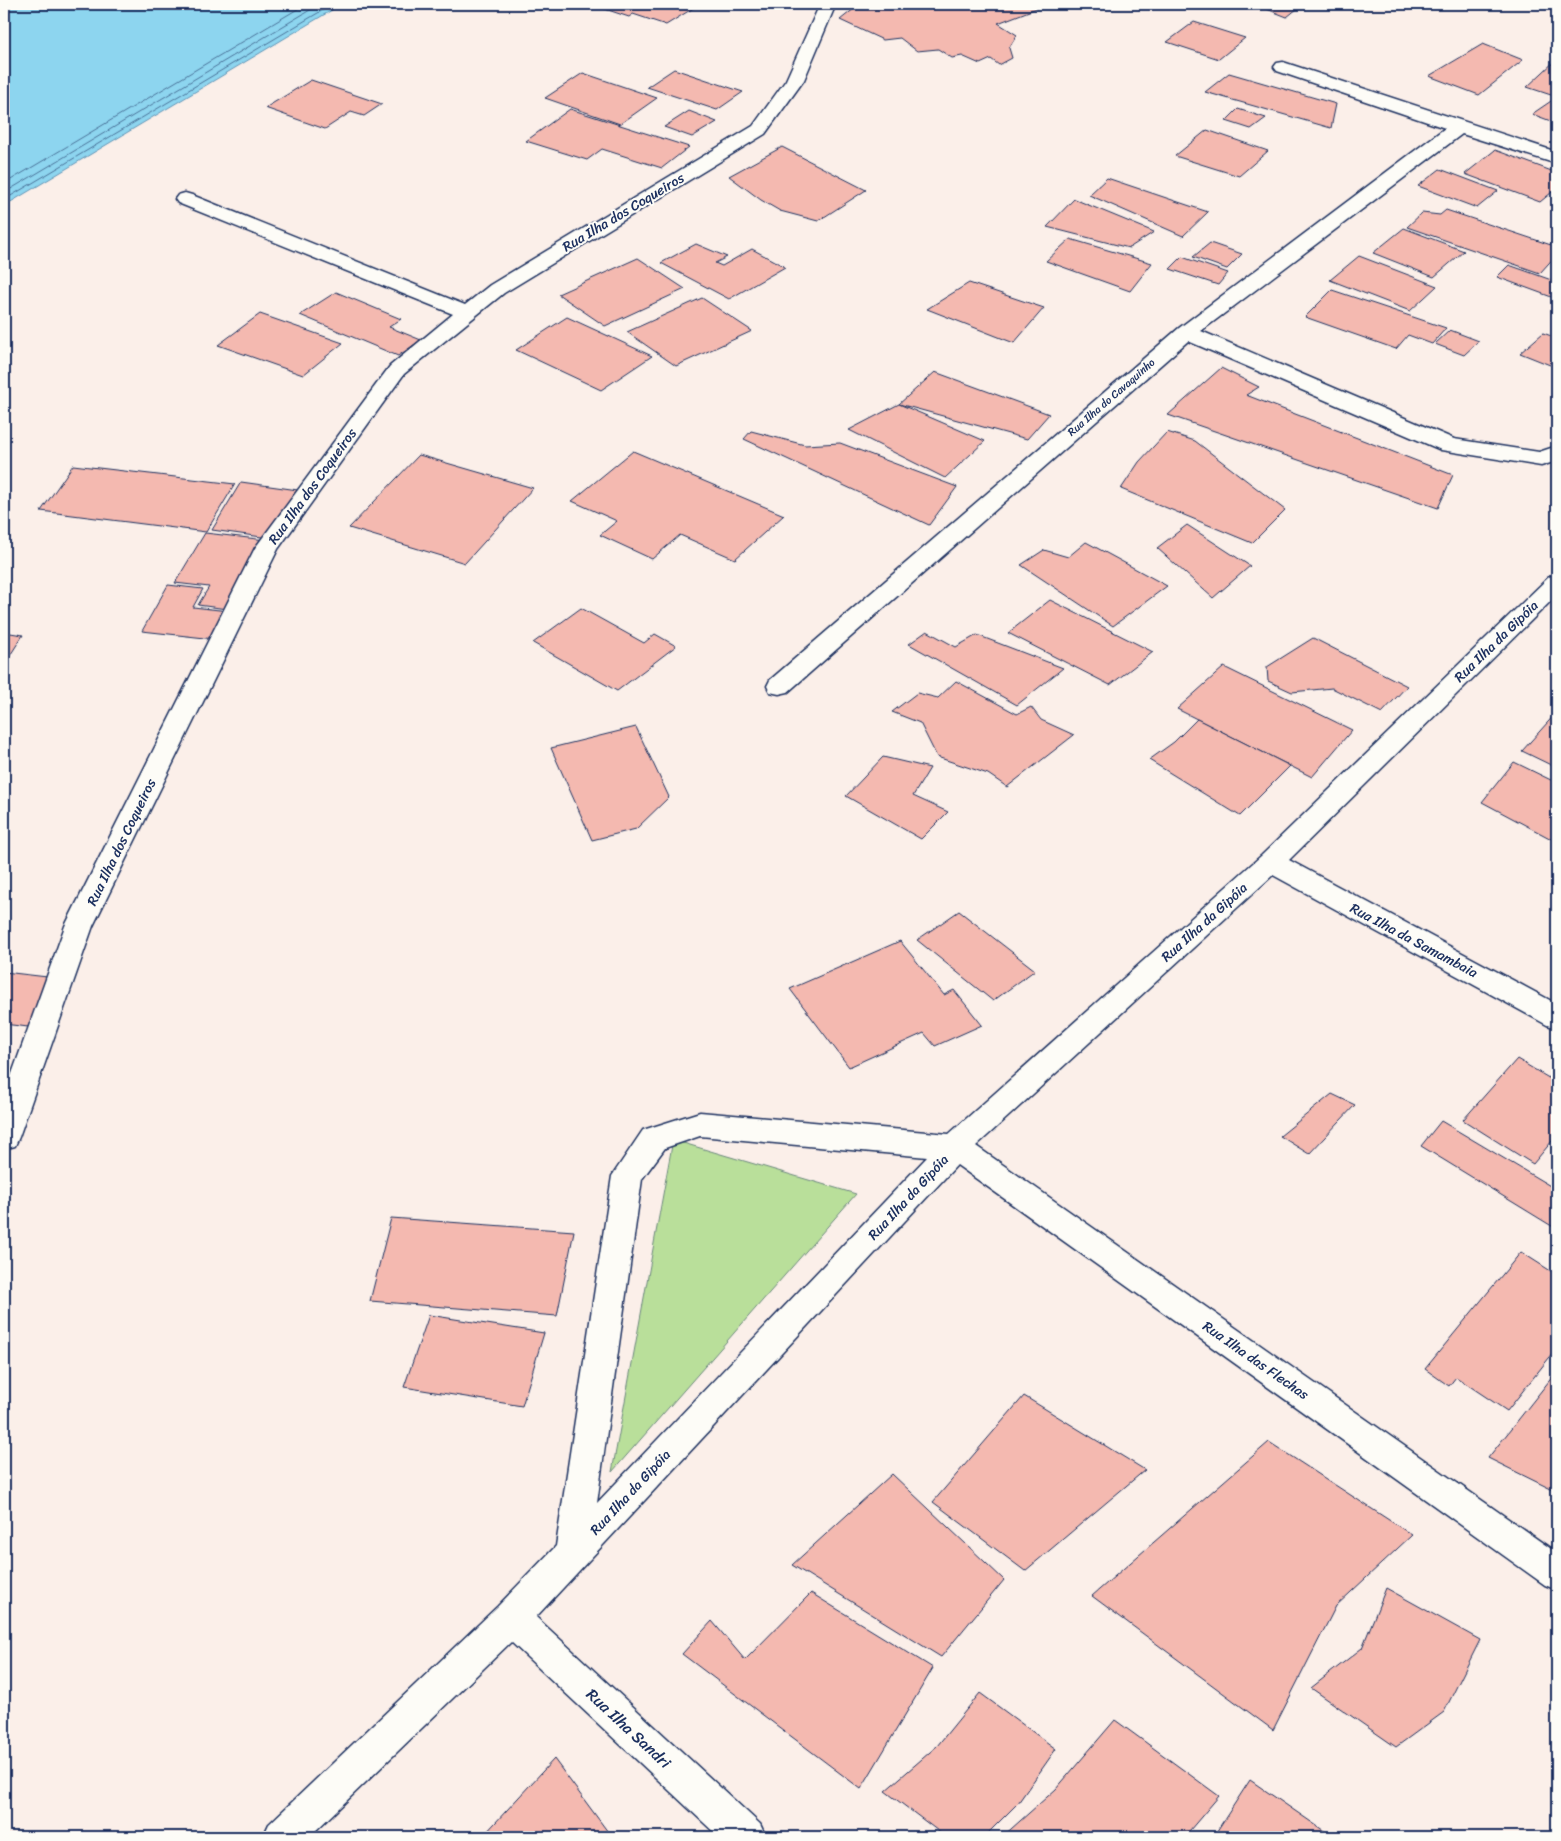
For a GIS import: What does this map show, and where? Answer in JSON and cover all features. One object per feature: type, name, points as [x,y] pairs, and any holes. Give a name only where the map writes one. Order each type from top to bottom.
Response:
[{"type":"street","name":"Rua Ilha dos Coqueiros","points":[[4,1137],[79,926],[267,548],[397,370],[497,289],[759,130],[795,80],[828,4]]},
{"type":"street","points":[[1283,67],[1557,158]]},
{"type":"street","name":"Rua Ilha do Cavaquinho","points":[[779,686],[1186,332],[1459,127]]},
{"type":"street","points":[[184,199],[468,313]]},
{"type":"street","points":[[1186,332],[1449,445],[1541,459],[1557,453]]},
{"type":"street","name":"Rua Ilha da Gipóia","points":[[282,1837],[511,1618],[955,1147],[1270,862],[1551,597]]},
{"type":"street","name":"Rua Ilha da Samambaia","points":[[1270,862],[1557,1017]]},
{"type":"street","points":[[572,1554],[627,1176],[654,1139],[700,1124],[955,1147]]},
{"type":"street","name":"Rua Ilha das Flechas","points":[[955,1147],[1557,1573]]},
{"type":"street","name":"Rua Ilha Sandri","points":[[511,1618],[747,1837]]},
{"type":"green space","points":[[673,1140],[856,1194],[612,1472]]},
{"type":"water","points":[[4,4],[342,4],[4,206]]},
{"type":"building","points":[[609,4],[700,4],[666,25],[633,14],[629,17],[602,8]]},
{"type":"building","points":[[860,4],[1039,4],[1042,6],[998,23],[1017,35],[1009,48],[1012,58],[999,65],[991,59],[980,64],[962,56],[952,58],[938,49],[917,51],[900,38],[883,40],[840,20]]},
{"type":"building","points":[[1254,4],[1303,4],[1287,17]]},
{"type":"building","points":[[1194,22],[1245,38],[1219,59],[1167,42]]},
{"type":"building","points":[[1483,44],[1523,60],[1479,95],[1429,76]]},
{"type":"building","points":[[1557,59],[1557,97],[1527,87]]},
{"type":"building","points":[[674,69],[743,92],[717,110],[647,87]]},
{"type":"building","points":[[583,73],[657,98],[620,124],[545,98]]},
{"type":"building","points":[[1229,73],[1336,104],[1331,128],[1205,92]]},
{"type":"building","points":[[311,80],[382,104],[364,116],[351,112],[325,129],[265,108]]},
{"type":"building","points":[[1557,97],[1556,123],[1532,114]]},
{"type":"building","points":[[570,109],[689,147],[662,168],[602,149],[587,160],[526,141]]},
{"type":"building","points":[[1238,109],[1266,118],[1251,129],[1226,121]]},
{"type":"building","points":[[689,111],[717,122],[692,137],[664,127]]},
{"type":"building","points":[[1207,130],[1268,151],[1239,176],[1175,156]]},
{"type":"building","points":[[782,147],[866,190],[818,221],[780,211],[761,200],[729,176]]},
{"type":"building","points":[[1495,150],[1557,173],[1557,188],[1540,202],[1465,174]]},
{"type":"building","points":[[1440,169],[1498,191],[1477,208],[1418,186]]},
{"type":"building","points":[[1107,178],[1208,212],[1183,236],[1089,195]]},
{"type":"building","points":[[1074,199],[1154,232],[1129,248],[1047,227]]},
{"type":"building","points":[[1446,210],[1557,247],[1557,254],[1540,273],[1407,227],[1422,213],[1440,215]]},
{"type":"building","points":[[1404,228],[1464,251],[1434,277],[1373,253]]},
{"type":"building","points":[[1070,239],[1152,263],[1130,291],[1046,261]]},
{"type":"building","points":[[1210,243],[1242,254],[1227,269],[1193,257]]},
{"type":"building","points":[[696,244],[727,257],[715,263],[722,266],[752,249],[785,267],[729,299],[661,263]]},
{"type":"building","points":[[1359,256],[1437,286],[1410,311],[1330,280]]},
{"type":"building","points":[[1182,257],[1228,273],[1218,285],[1170,269]]},
{"type":"building","points":[[638,258],[685,289],[605,326],[558,294]]},
{"type":"building","points":[[1509,265],[1557,282],[1557,299],[1497,277]]},
{"type":"building","points":[[969,283],[1044,308],[1014,343],[927,309]]},
{"type":"building","points":[[1332,290],[1446,328],[1432,344],[1408,335],[1396,349],[1305,317]]},
{"type":"building","points":[[336,292],[401,319],[389,327],[421,340],[398,356],[300,315]]},
{"type":"building","points":[[702,298],[752,331],[676,366],[627,332]]},
{"type":"building","points":[[260,314],[343,343],[303,375],[218,345]]},
{"type":"building","points":[[567,317],[652,356],[601,390],[516,350]]},
{"type":"building","points":[[1450,330],[1479,341],[1464,355],[1435,344]]},
{"type":"building","points":[[1543,333],[1557,338],[1557,359],[1550,365],[1520,353]]},
{"type":"building","points":[[1221,368],[1259,387],[1246,395],[1453,475],[1438,508],[1168,415]]},
{"type":"building","points":[[935,372],[1049,414],[1027,439],[899,404]]},
{"type":"building","points":[[899,404],[985,441],[945,478],[849,430]]},
{"type":"building","points":[[751,431],[805,445],[840,443],[957,487],[929,525],[744,439]]},
{"type":"building","points":[[1167,432],[1195,441],[1285,510],[1252,543],[1121,489],[1139,462]]},
{"type":"building","points":[[633,451],[784,515],[735,559],[680,535],[652,559],[600,535],[617,521],[572,501]]},
{"type":"building","points":[[419,455],[533,488],[465,563],[349,528]]},
{"type":"building","points":[[73,465],[235,484],[206,532],[41,511]]},
{"type":"building","points":[[241,482],[298,490],[269,538],[212,530]]},
{"type":"building","points":[[1187,525],[1250,566],[1213,598],[1157,548]]},
{"type":"building","points":[[205,533],[266,540],[227,609],[198,605],[209,587],[175,583]]},
{"type":"building","points":[[1086,542],[1167,586],[1113,626],[1021,565],[1044,550],[1068,557]]},
{"type":"building","points":[[168,585],[203,589],[193,607],[228,611],[214,639],[142,631]]},
{"type":"building","points":[[1050,600],[1153,652],[1110,685],[1008,633]]},
{"type":"building","points":[[581,608],[644,643],[655,634],[676,646],[617,691],[533,643]]},
{"type":"building","points":[[927,631],[956,647],[977,635],[1063,668],[1017,705],[909,644]]},
{"type":"building","points":[[4,632],[23,635],[4,665]]},
{"type":"building","points":[[1313,638],[1407,686],[1382,713],[1332,688],[1292,692],[1268,681],[1267,667]]},
{"type":"building","points":[[1224,667],[1352,730],[1312,777],[1177,709]]},
{"type":"building","points":[[956,681],[1017,714],[1031,707],[1041,720],[1074,735],[1007,787],[988,774],[937,757],[920,723],[892,712],[917,693],[938,698]]},
{"type":"building","points":[[1557,712],[1557,768],[1522,751]]},
{"type":"building","points":[[1197,719],[1290,766],[1240,816],[1149,760],[1174,742]]},
{"type":"building","points":[[636,727],[669,797],[636,829],[592,840],[551,748]]},
{"type":"building","points":[[883,757],[930,768],[913,796],[948,812],[921,839],[846,796]]},
{"type":"building","points":[[1514,762],[1557,783],[1557,842],[1482,802]]},
{"type":"building","points":[[959,911],[1035,970],[993,1001],[917,940]]},
{"type":"building","points":[[900,941],[944,995],[954,990],[982,1025],[935,1046],[924,1033],[849,1067],[790,989]]},
{"type":"building","points":[[4,972],[56,978],[28,1027],[4,1024]]},
{"type":"building","points":[[1517,1059],[1557,1083],[1557,1135],[1533,1164],[1463,1120]]},
{"type":"building","points":[[1332,1094],[1355,1105],[1309,1154],[1280,1136]]},
{"type":"building","points":[[1441,1121],[1557,1190],[1557,1224],[1555,1228],[1421,1146]]},
{"type":"building","points":[[391,1218],[574,1231],[557,1316],[370,1301]]},
{"type":"building","points":[[1521,1252],[1557,1275],[1557,1348],[1507,1411],[1456,1377],[1449,1386],[1425,1369]]},
{"type":"building","points":[[429,1315],[544,1333],[522,1406],[404,1387]]},
{"type":"building","points":[[1557,1371],[1557,1492],[1488,1458]]},
{"type":"building","points":[[1024,1396],[1145,1470],[1025,1571],[933,1502]]},
{"type":"building","points":[[1269,1442],[1412,1535],[1336,1606],[1273,1730],[1092,1596]]},
{"type":"building","points":[[892,1474],[1004,1580],[941,1657],[792,1565]]},
{"type":"building","points":[[1386,1588],[1480,1640],[1444,1712],[1396,1747],[1311,1688],[1362,1648]]},
{"type":"building","points":[[811,1593],[933,1668],[861,1789],[682,1654],[712,1621],[745,1660]]},
{"type":"building","points":[[980,1693],[1056,1749],[1018,1803],[984,1837],[946,1837],[885,1791],[937,1746]]},
{"type":"building","points":[[1115,1720],[1219,1796],[1184,1837],[1002,1837],[1056,1789]]},
{"type":"building","points":[[554,1759],[608,1832],[604,1837],[484,1837],[483,1836]]},
{"type":"building","points":[[1250,1780],[1333,1837],[1213,1837]]}]
